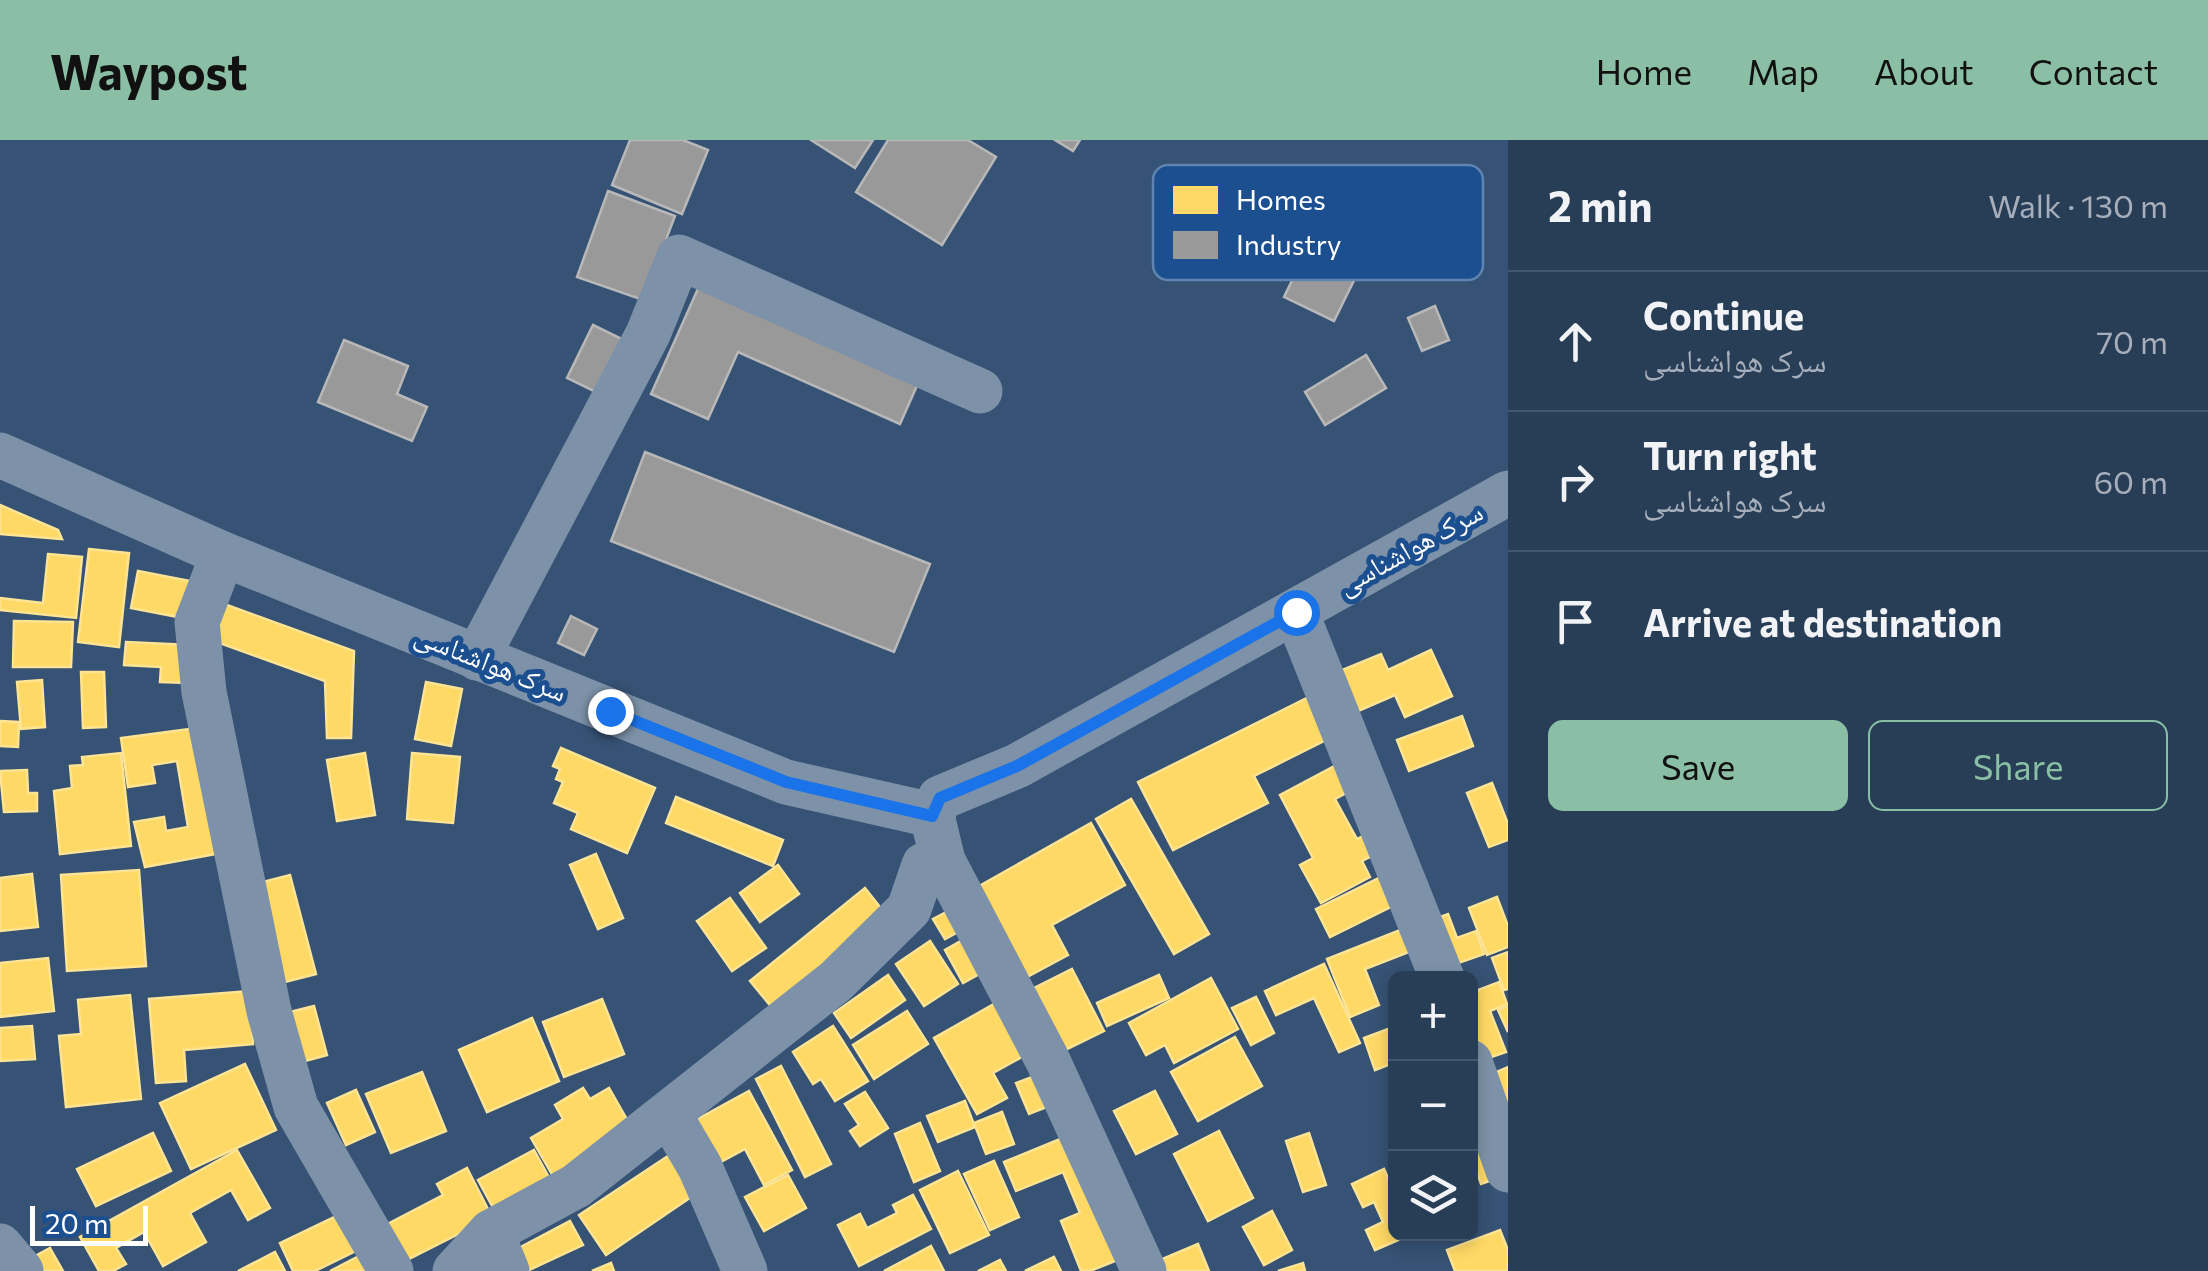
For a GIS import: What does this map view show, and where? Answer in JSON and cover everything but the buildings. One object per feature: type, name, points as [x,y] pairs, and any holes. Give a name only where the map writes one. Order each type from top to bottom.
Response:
[{"type":"street","points":[[477,658],[648,334],[679,257],[980,391]]},
{"type":"street","name":"سرک هواشناسی","points":[[0,455],[223,554],[786,782],[932,816],[940,798],[1017,766],[1508,493]]},
{"type":"street","points":[[223,554],[197,622],[202,674],[269,1011],[296,1106],[390,1271]]},
{"type":"street","points":[[1296,612],[1439,971]]},
{"type":"street","points":[[932,816],[944,861],[1048,1061],[1144,1271]]},
{"type":"street","points":[[454,1271],[499,1252],[576,1186],[670,1116],[836,981],[909,909],[924,864],[944,861]]},
{"type":"street","points":[[1478,1085],[1508,1170]]},
{"type":"street","points":[[670,1116],[700,1168],[745,1271]]},
{"type":"street","points":[[0,1246],[21,1271]]},
{"type":"route","points":[[610,711],[786,782],[932,816],[940,798],[1017,766],[1296,612]]}]
